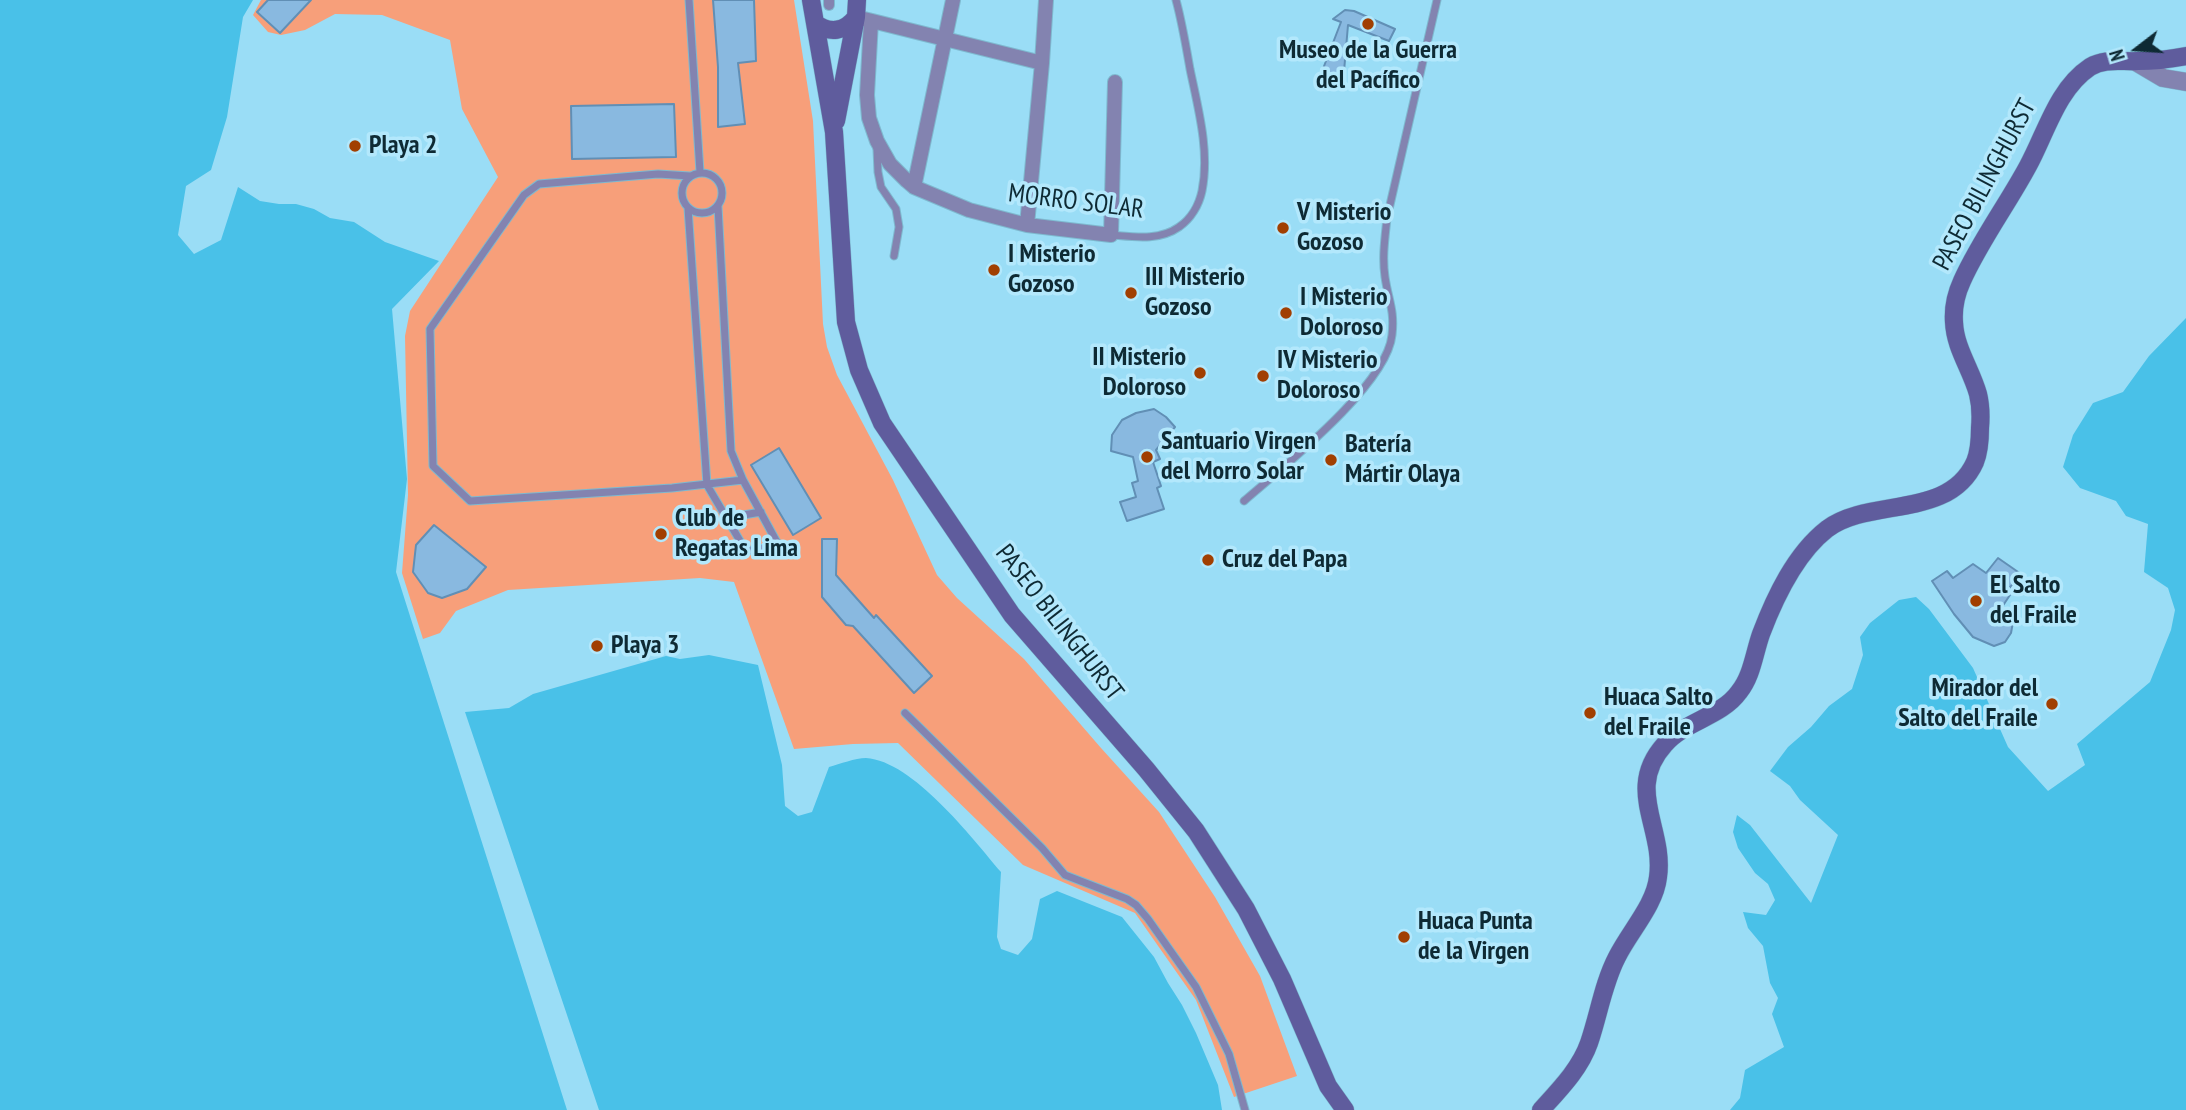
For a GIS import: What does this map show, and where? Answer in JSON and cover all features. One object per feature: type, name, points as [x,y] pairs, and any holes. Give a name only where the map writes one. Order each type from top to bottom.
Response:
[{"type":"main road","points":[[811,0],[834,132]]},
{"type":"main road","points":[[815,23],[836,30],[850,25],[861,13]]},
{"type":"main road","points":[[834,132],[861,13]]},
{"type":"main road","name":"PASEO BILINGHURST","points":[[1541,1110],[1570,1077],[1588,1046],[1615,960],[1651,902],[1658,878],[1659,854],[1645,794],[1648,774],[1654,760],[1666,743],[1736,697],[1746,682],[1760,636],[1776,598],[1801,557],[1825,531],[1843,519],[1908,506],[1941,495],[1963,479],[1974,464],[1980,444],[1981,410],[1954,327],[1954,306],[1961,283],[2028,165],[2059,102],[2074,80],[2094,65],[2112,61],[2136,62],[2186,56]]},
{"type":"main road","name":"PASEO BILINGHURST","points":[[834,132],[846,322],[859,370],[882,423],[1012,615],[1146,769],[1196,831],[1246,909],[1282,979],[1328,1086],[1345,1110]]},
{"type":"street","points":[[914,187],[953,0]]},
{"type":"street","points":[[1027,225],[1046,0]]},
{"type":"street","points":[[861,13],[944,39],[1042,64]]},
{"type":"street","name":"MORRO SOLAR","points":[[861,13],[869,118],[877,141],[890,164],[914,187],[970,210],[1027,225],[1111,235]]},
{"type":"street","points":[[2136,62],[2163,78],[2186,82]]},
{"type":"street","points":[[1111,235],[1115,82]]},
{"type":"lane","points":[[689,0],[699,172]]},
{"type":"lane","name":"MORRO SOLAR","points":[[1111,235],[1147,238],[1167,234],[1181,226],[1195,210],[1202,191],[1204,164],[1201,126],[1176,0]]},
{"type":"lane","points":[[1244,501],[1340,414],[1380,366],[1392,338],[1394,312],[1385,278],[1383,249],[1437,0]]},
{"type":"lane","points":[[877,141],[881,187],[897,209],[899,227],[894,256]]},
{"type":"lane","points":[[688,208],[707,485],[746,551],[779,547],[743,480],[732,451],[718,206],[721,186],[713,176],[699,172],[690,176],[682,186],[684,204],[688,208],[700,214],[718,206]]},
{"type":"lane","points":[[690,176],[658,174],[539,184],[524,195],[430,329],[433,466],[470,501],[707,485],[743,480]]},
{"type":"lane","points":[[726,518],[761,512]]},
{"type":"lane","points":[[905,713],[1042,848],[1065,875],[1127,899],[1142,912],[1196,987],[1229,1054],[1245,1110]]},
{"type":"shaded area","name":"Club de Regatas Lima","points":[[261,0],[794,0],[813,121],[823,324],[827,347],[837,375],[893,480],[937,575],[957,598],[1024,659],[1159,812],[1215,897],[1260,976],[1297,1076],[1234,1097],[1196,1000],[1135,913],[1023,865],[898,743],[794,749],[734,582],[700,578],[508,590],[456,611],[440,633],[423,639],[402,573],[408,495],[405,336],[410,311],[498,177],[462,109],[450,40],[382,15],[335,14],[305,30],[281,35],[268,32],[253,15]]},
{"type":"water","points":[[0,0],[253,0],[243,17],[227,117],[211,170],[186,186],[178,235],[194,254],[221,240],[238,187],[260,201],[296,204],[314,209],[330,218],[354,222],[385,242],[439,261],[392,309],[407,479],[396,572],[567,1110],[0,1110]]},
{"type":"water","points":[[2186,318],[2186,1110],[1730,1110],[1740,1098],[1745,1070],[1784,1047],[1772,1014],[1778,998],[1770,983],[1763,946],[1748,928],[1743,912],[1766,915],[1775,900],[1768,884],[1755,873],[1738,848],[1733,832],[1737,815],[1750,825],[1811,903],[1838,835],[1800,800],[1790,786],[1770,771],[1788,747],[1811,727],[1829,706],[1852,689],[1863,655],[1860,637],[1870,623],[1899,600],[1916,597],[1929,609],[1973,668],[2008,747],[2048,791],[2085,765],[2077,744],[2150,682],[2171,630],[2175,610],[2168,588],[2144,572],[2148,524],[2126,516],[2116,501],[2080,488],[2063,467],[2073,435],[2093,403],[2123,392],[2149,356]]},
{"type":"water","points":[[709,655],[758,665],[782,765],[785,806],[798,816],[812,812],[829,767],[862,758],[884,762],[903,772],[940,803],[1001,872],[997,937],[1001,949],[1018,955],[1032,939],[1040,899],[1057,891],[1122,917],[1154,957],[1182,1005],[1218,1085],[1222,1110],[599,1110],[465,712],[509,708],[533,694],[666,656],[680,659]]},
{"type":"building","points":[[268,0],[311,0],[280,33],[257,12]]},
{"type":"building","points":[[713,0],[754,0],[756,61],[738,63],[745,124],[718,127],[718,67]]},
{"type":"building","points":[[1345,10],[1354,11],[1395,29],[1389,41],[1348,25],[1343,83],[1321,74],[1341,22],[1333,19]]},
{"type":"building","points":[[674,104],[676,157],[572,159],[571,106]]},
{"type":"building","points":[[1154,409],[1175,427],[1156,450],[1160,459],[1153,462],[1161,486],[1157,488],[1164,509],[1127,521],[1120,502],[1136,497],[1132,483],[1138,481],[1133,457],[1111,451],[1112,435],[1122,420]]},
{"type":"building","points":[[779,448],[821,518],[793,535],[751,465]]},
{"type":"building","points":[[434,525],[486,567],[467,589],[442,598],[428,593],[413,572],[416,545]]},
{"type":"building","points":[[822,539],[837,539],[836,575],[932,676],[914,693],[853,626],[846,625],[822,597]]},
{"type":"building","name":"El Salto del Fraile","points":[[1998,558],[2021,574],[2007,591],[2010,595],[2002,607],[2013,622],[2011,633],[2005,642],[1994,646],[1973,637],[1932,581],[1947,571],[1953,578],[1973,564],[1986,573]]},
{"type":"place","name":"Museo de la Guerra del Pacífico","points":[[1368,24]]},
{"type":"place","name":"Playa 2","points":[[355,146]]},
{"type":"place","name":"V Misterio Gozoso","points":[[1283,228]]},
{"type":"place","name":"I Misterio Gozoso","points":[[994,270]]},
{"type":"place","name":"III Misterio Gozoso","points":[[1131,293]]},
{"type":"place","name":"I Misterio Doloroso","points":[[1286,313]]},
{"type":"place","name":"II Misterio Doloroso","points":[[1200,373]]},
{"type":"place","name":"IV Misterio Doloroso","points":[[1263,376]]},
{"type":"place","name":"Santuario Virgen del Morro Solar","points":[[1147,457]]},
{"type":"place","name":"Batería Mártir Olaya","points":[[1331,460]]},
{"type":"place","name":"Club de Regatas Lima","points":[[661,534]]},
{"type":"place","name":"Cruz del Papa","points":[[1208,560]]},
{"type":"place","name":"El Salto del Fraile","points":[[1976,601]]},
{"type":"place","name":"Playa 3","points":[[597,646]]},
{"type":"place","name":"Mirador del Salto del Fraile","points":[[2052,704]]},
{"type":"place","name":"Huaca Salto del Fraile","points":[[1590,713]]},
{"type":"place","name":"Huaca Punta de la Virgen","points":[[1404,937]]}]
